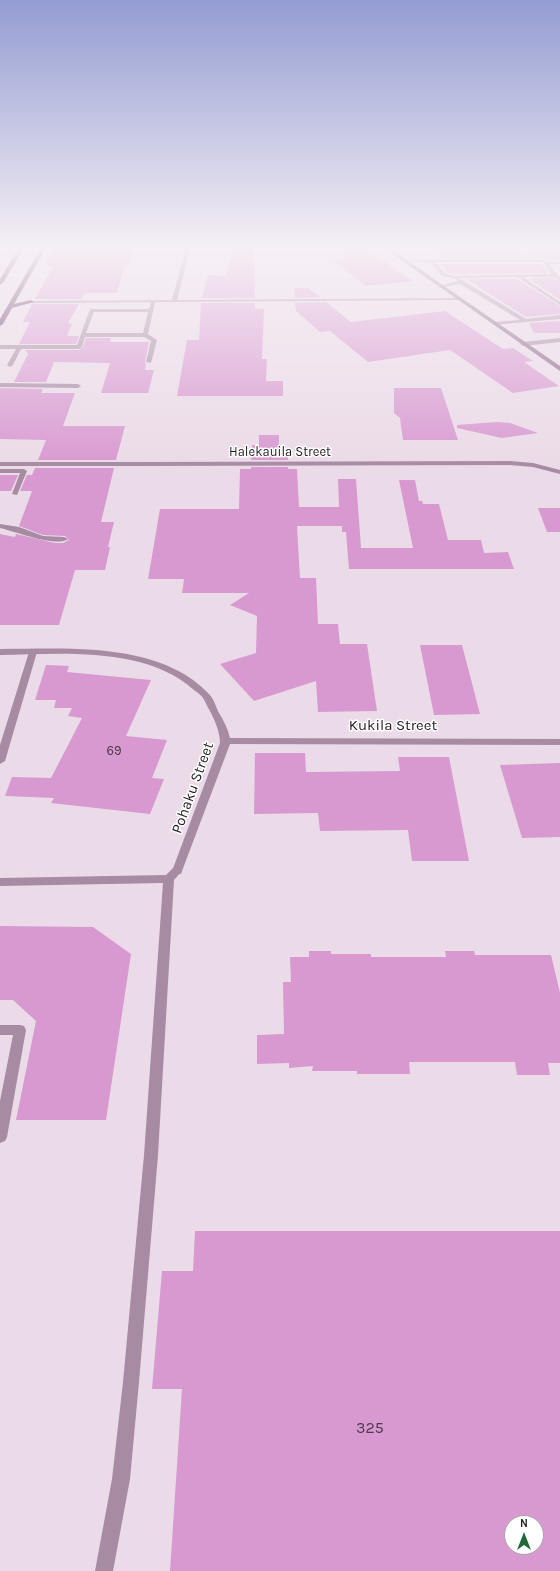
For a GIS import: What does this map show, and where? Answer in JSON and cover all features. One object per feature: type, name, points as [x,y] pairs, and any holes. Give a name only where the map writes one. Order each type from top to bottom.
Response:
[{"type":"street","points":[[0,347],[79,347],[88,321]]},
{"type":"street","points":[[145,335],[148,321]]},
{"type":"street","points":[[491,321],[560,369]]},
{"type":"street","points":[[495,324],[522,321]]},
{"type":"street","points":[[111,338],[125,339],[134,335]]},
{"type":"street","points":[[83,336],[145,335],[154,340],[149,362]]},
{"type":"street","points":[[83,336],[95,338]]},
{"type":"street","points":[[523,344],[560,340]]},
{"type":"street","points":[[10,365],[19,347]]},
{"type":"street","points":[[0,385],[78,386]]},
{"type":"street","name":"Halekauila Street","points":[[0,464],[510,463],[533,465],[560,472]]},
{"type":"street","points":[[0,471],[24,471],[15,494]]},
{"type":"street","points":[[0,526],[16,529],[42,538],[64,539]]},
{"type":"street","name":"Pohaku Street","points":[[0,652],[86,652],[133,657],[165,667],[189,680],[204,693],[217,710],[226,742],[173,875],[152,1147],[122,1479],[104,1571]]},
{"type":"street","points":[[0,761],[33,652]]},
{"type":"street","name":"Kukila Street","points":[[226,742],[560,742]]},
{"type":"street","points":[[0,882],[173,875]]},
{"type":"street","points":[[0,1030],[20,1030],[0,1137]]},
{"type":"building","points":[[69,321],[68,323],[72,324],[67,336],[79,336],[76,344],[19,344],[30,322],[23,322]]},
{"type":"building","points":[[200,321],[264,321],[262,359],[267,359],[266,381],[283,381],[283,396],[177,396],[187,340],[199,340]]},
{"type":"building","points":[[308,321],[461,321],[503,349],[513,348],[533,361],[524,362],[559,386],[513,393],[450,350],[368,362],[330,331],[320,332]]},
{"type":"building","points":[[560,321],[560,333],[534,333],[529,323]]},
{"type":"building","points":[[86,338],[111,338],[110,342],[149,342],[145,370],[154,370],[148,393],[101,393],[110,363],[54,362],[46,382],[14,382],[28,354],[25,350],[79,350],[83,347]]},
{"type":"building","points":[[0,388],[43,389],[41,393],[75,393],[63,426],[125,426],[116,460],[38,460],[46,440],[0,439]]},
{"type":"building","points":[[394,388],[441,388],[458,440],[403,440],[400,418],[394,413]]},
{"type":"building","points":[[497,422],[510,423],[538,433],[502,438],[457,428],[457,425]]},
{"type":"building","points":[[259,435],[279,435],[279,449],[288,449],[288,460],[251,460],[252,445],[259,445]]},
{"type":"building","points":[[251,467],[288,467],[288,469],[297,469],[299,507],[339,507],[338,479],[356,479],[361,548],[413,548],[399,480],[415,480],[419,501],[422,501],[423,504],[439,504],[448,540],[481,540],[484,553],[508,552],[514,569],[349,569],[346,532],[342,532],[342,526],[297,526],[300,578],[316,578],[318,624],[338,624],[340,644],[367,644],[377,711],[318,712],[316,681],[254,701],[220,664],[256,653],[257,616],[230,605],[249,593],[182,593],[184,579],[148,579],[160,509],[239,509],[240,469],[251,469]]},
{"type":"building","points":[[35,468],[114,468],[101,522],[114,522],[108,547],[110,547],[105,570],[75,570],[59,625],[0,625],[0,534],[15,537],[16,534],[55,543],[63,543],[69,540],[65,536],[43,535],[19,526],[32,491],[20,491],[27,475],[32,475]]},
{"type":"building","points":[[0,475],[18,475],[11,491],[0,491]]},
{"type":"building","points":[[538,508],[560,508],[560,532],[547,532]]},
{"type":"building","points":[[420,645],[462,645],[480,714],[434,715]]},
{"type":"building","points":[[46,665],[69,666],[67,672],[151,680],[126,736],[167,740],[152,778],[164,779],[150,814],[51,803],[54,798],[5,796],[12,777],[51,778],[82,718],[68,716],[72,708],[54,708],[56,700],[35,700]]},
{"type":"building","points":[[255,753],[305,753],[306,772],[400,771],[398,757],[449,757],[469,861],[412,861],[408,830],[320,831],[318,813],[254,814]]},
{"type":"building","points":[[560,763],[560,837],[522,838],[500,765]]},
{"type":"building","points":[[0,926],[93,927],[131,954],[106,1120],[16,1120],[36,1021],[13,1000],[0,1000]]},
{"type":"building","points":[[309,951],[331,951],[331,954],[371,954],[371,957],[446,957],[445,951],[474,951],[475,955],[551,955],[560,993],[560,1063],[548,1063],[550,1075],[517,1075],[515,1062],[409,1062],[410,1074],[357,1074],[357,1071],[312,1071],[313,1066],[289,1068],[289,1063],[257,1064],[257,1035],[284,1034],[283,982],[291,982],[290,957],[309,957]]},
{"type":"building","points":[[195,1231],[560,1231],[560,1571],[170,1571],[182,1389],[152,1389],[162,1271],[193,1271]]}]
